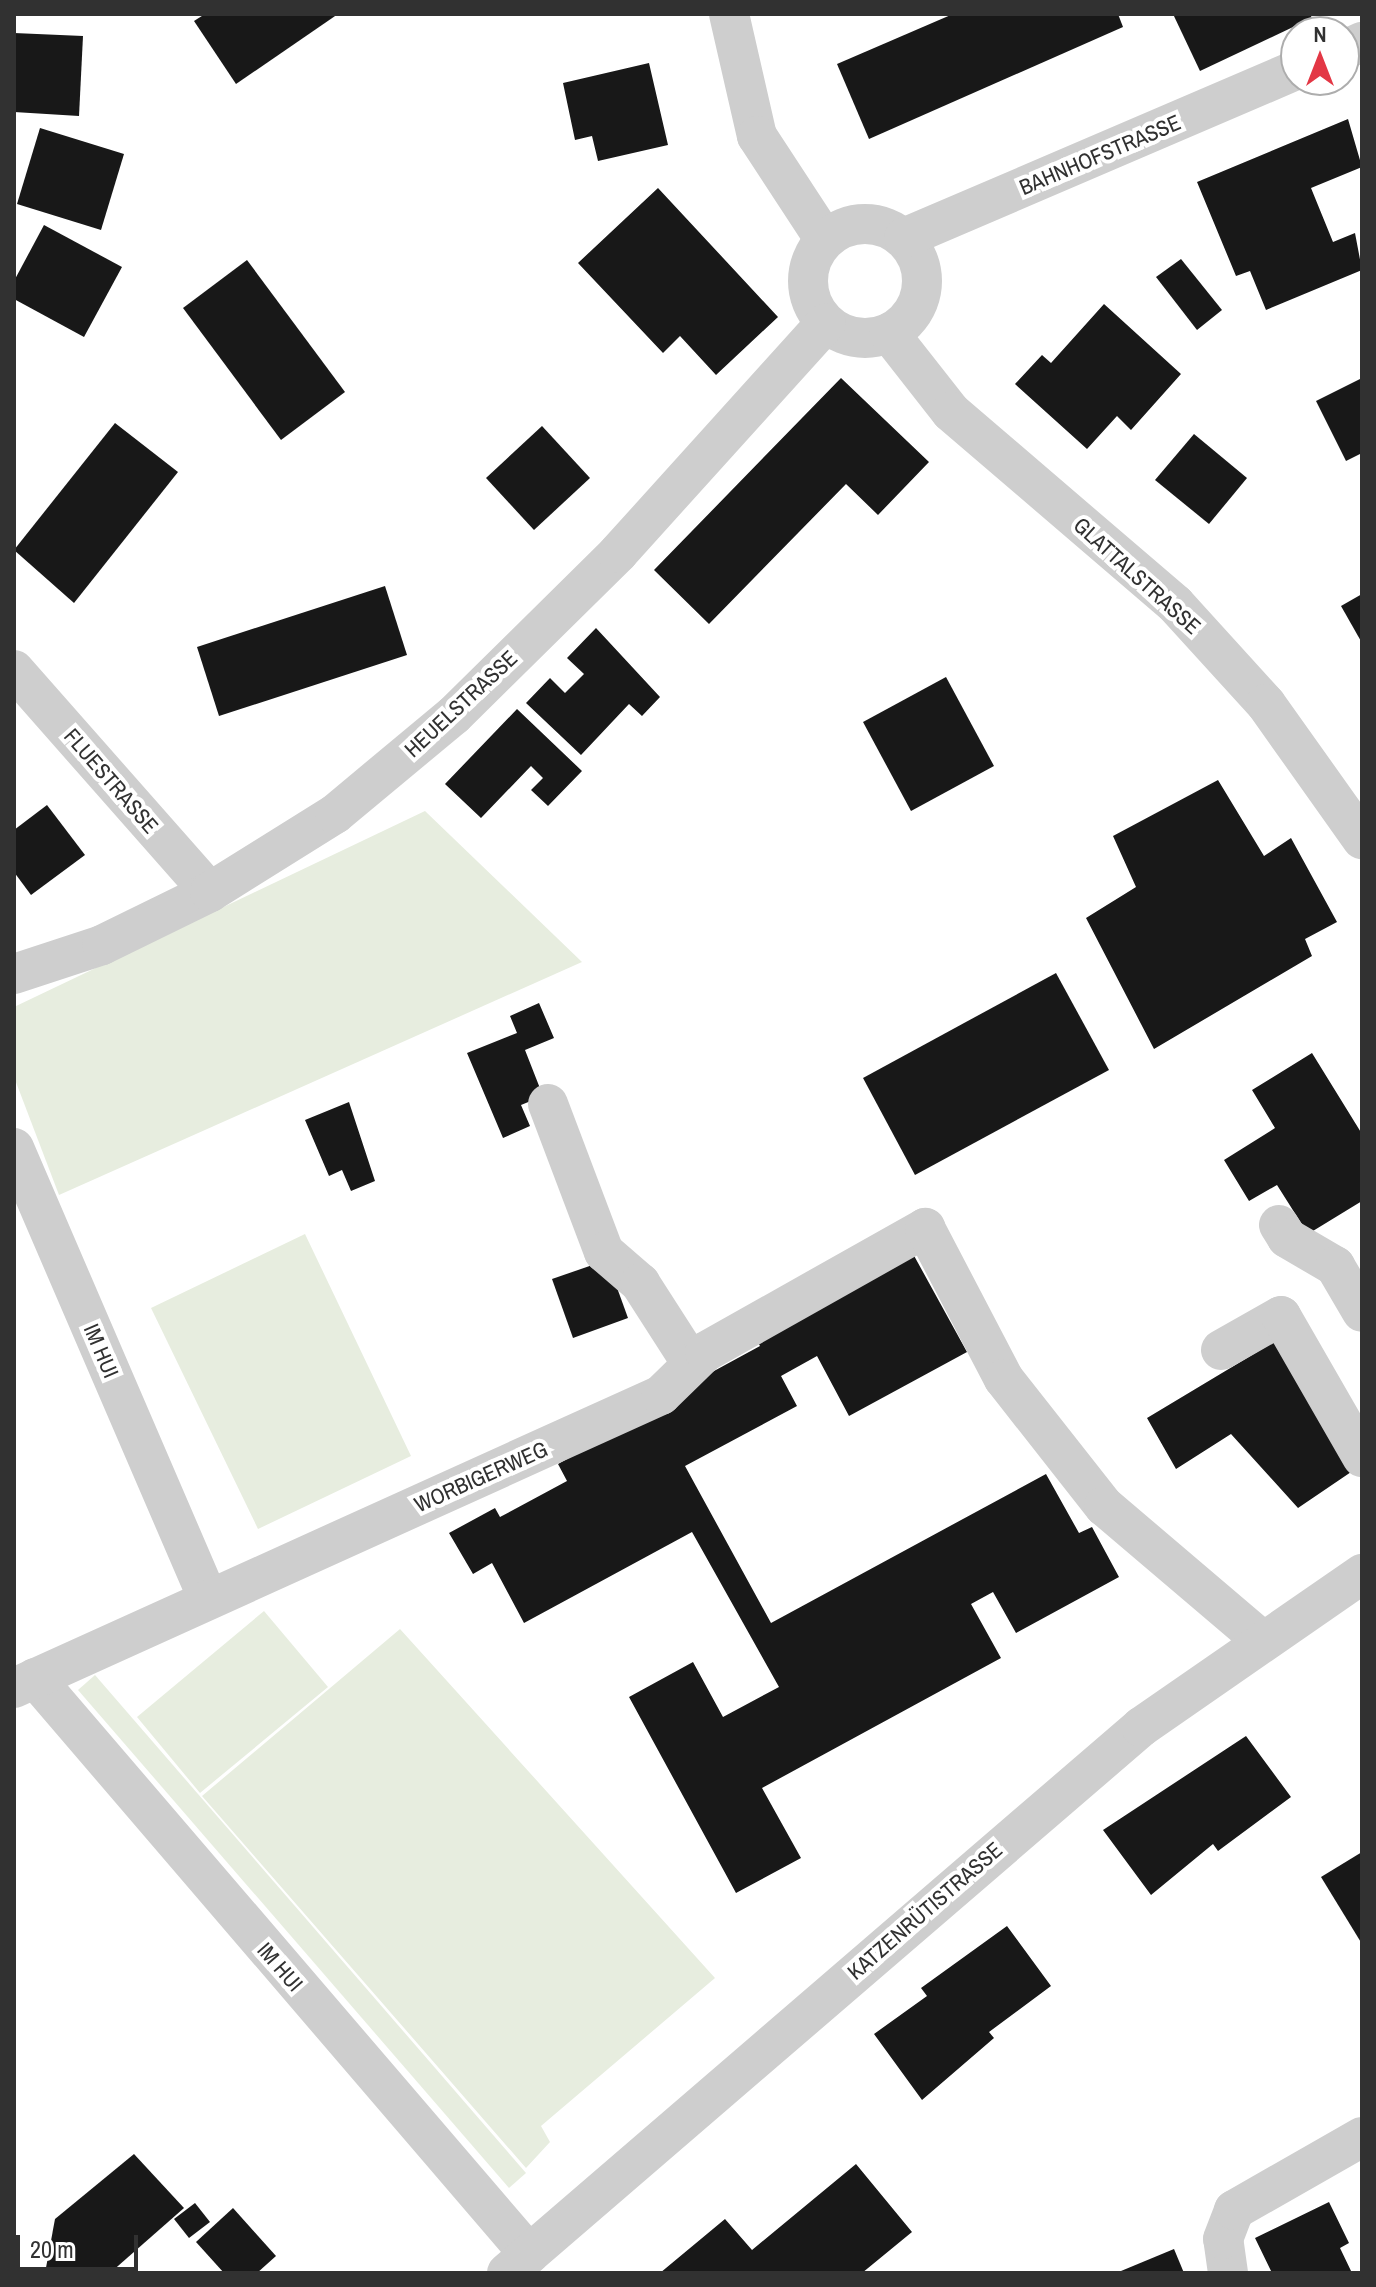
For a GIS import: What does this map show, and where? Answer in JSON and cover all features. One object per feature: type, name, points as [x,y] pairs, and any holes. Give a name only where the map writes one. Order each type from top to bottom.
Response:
[{"type":"street","points":[[729,14],[757,136],[825,240]]},
{"type":"street","name":"BAHNHOFSTRASSE","points":[[904,238],[1280,77]]},
{"type":"street","points":[[870,223],[904,238],[916,252],[923,288],[910,318],[889,333],[858,338],[826,323],[808,282],[825,240],[870,223]]},
{"type":"street","name":"HEUELSTRASSE","points":[[14,974],[102,945],[210,892],[335,814],[454,715],[618,553],[826,323]]},
{"type":"street","name":"GLATTALSTRASSE","points":[[889,333],[951,412],[1175,604],[1266,704],[1362,839]]},
{"type":"street","name":"FLUESTRASSE","points":[[14,670],[210,892]]},
{"type":"street","points":[[548,1104],[604,1252],[640,1283],[692,1364]]},
{"type":"street","name":"IM HUI","points":[[14,1148],[207,1597]]},
{"type":"street","points":[[1279,1225],[1287,1238],[1335,1266],[1362,1312]]},
{"type":"street","name":"WORBIGERWEG","points":[[25,1683],[207,1597],[661,1395],[692,1364],[925,1228],[1004,1379],[1104,1506],[1260,1639]]},
{"type":"street","points":[[1221,1350],[1281,1316],[1362,1457]]},
{"type":"street","name":"KATZENRÜTISTRASSE","points":[[518,2264],[1141,1727],[1260,1639],[1362,1574]]},
{"type":"street","name":"IM HUI","points":[[25,1683],[518,2264]]},
{"type":"street","points":[[1228,2273],[1223,2239],[1234,2210],[1362,2137]]},
{"type":"shaded area","points":[[425,811],[582,962],[59,1195],[14,1077],[14,1007]]},
{"type":"shaded area","points":[[305,1234],[411,1456],[258,1529],[151,1308]]},
{"type":"shaded area","points":[[264,1611],[328,1687],[200,1793],[137,1717]]},
{"type":"shaded area","points":[[400,1629],[715,1978],[541,2126],[550,2142],[526,2168],[202,1796]]},
{"type":"shaded area","points":[[95,1675],[526,2173],[509,2188],[78,1690]]},
{"type":"building","points":[[205,14],[338,14],[236,84],[194,21]]},
{"type":"building","points":[[953,14],[1118,14],[1123,27],[869,139],[837,64]]},
{"type":"building","points":[[1173,14],[1310,14],[1280,16],[1280,33],[1200,71]]},
{"type":"building","points":[[14,33],[83,36],[79,116],[14,112]]},
{"type":"building","points":[[649,63],[668,145],[598,161],[592,136],[575,140],[563,83]]},
{"type":"building","points":[[1348,119],[1362,167],[1311,188],[1333,242],[1355,233],[1362,270],[1266,310],[1250,271],[1236,276],[1197,182]]},
{"type":"building","points":[[40,128],[124,154],[101,230],[17,204]]},
{"type":"building","points":[[658,188],[778,317],[716,375],[680,336],[663,353],[578,263]]},
{"type":"building","points":[[44,225],[122,267],[84,337],[14,299],[14,281]]},
{"type":"building","points":[[1181,259],[1222,310],[1197,330],[1156,277]]},
{"type":"building","points":[[247,260],[345,392],[281,440],[183,308]]},
{"type":"building","points":[[1104,304],[1181,374],[1131,430],[1117,416],[1087,449],[1015,384],[1042,355],[1051,363]]},
{"type":"building","points":[[841,378],[929,462],[878,515],[846,484],[709,624],[654,570]]},
{"type":"building","points":[[1362,378],[1362,453],[1346,461],[1316,401]]},
{"type":"building","points":[[115,423],[178,472],[74,603],[14,550]]},
{"type":"building","points":[[542,426],[590,478],[534,530],[486,478]]},
{"type":"building","points":[[1194,434],[1247,478],[1209,524],[1155,480]]},
{"type":"building","points":[[385,586],[407,655],[219,716],[197,647]]},
{"type":"building","points":[[1362,594],[1362,643],[1341,606]]},
{"type":"building","points":[[596,628],[660,697],[642,716],[629,704],[581,755],[526,703],[550,678],[565,693],[584,674],[567,658]]},
{"type":"building","points":[[946,677],[994,766],[911,811],[863,722]]},
{"type":"building","points":[[517,709],[582,771],[548,806],[531,790],[543,778],[531,766],[481,818],[445,784]]},
{"type":"building","points":[[1218,780],[1264,856],[1291,838],[1337,922],[1305,939],[1312,956],[1154,1049],[1086,918],[1136,887],[1113,836]]},
{"type":"building","points":[[47,805],[85,855],[31,895],[14,872],[14,830]]},
{"type":"building","points":[[1056,973],[1109,1070],[915,1175],[863,1078]]},
{"type":"building","points":[[539,1003],[554,1038],[525,1050],[543,1096],[521,1105],[530,1126],[503,1138],[467,1053],[517,1033],[510,1016]]},
{"type":"building","points":[[1312,1053],[1362,1134],[1362,1201],[1308,1234],[1277,1185],[1249,1201],[1224,1160],[1275,1128],[1252,1090]]},
{"type":"building","points":[[349,1102],[375,1181],[351,1191],[342,1170],[329,1176],[305,1120]]},
{"type":"building","points":[[912,1252],[967,1352],[849,1416],[817,1356],[781,1376],[797,1406],[685,1466],[771,1623],[1046,1474],[1079,1533],[1092,1527],[1119,1577],[1016,1633],[993,1592],[971,1604],[1001,1658],[762,1788],[801,1858],[736,1893],[629,1697],[693,1662],[723,1717],[779,1687],[692,1532],[524,1623],[492,1563],[473,1574],[449,1533],[495,1508],[500,1517],[567,1481],[558,1464],[603,1439],[600,1433],[760,1346],[751,1331]]},
{"type":"building","points":[[607,1260],[628,1318],[573,1338],[552,1279]]},
{"type":"building","points":[[1282,1337],[1354,1470],[1298,1508],[1231,1434],[1176,1469],[1147,1418]]},
{"type":"building","points":[[1246,1736],[1291,1797],[1218,1851],[1213,1844],[1151,1895],[1103,1830]]},
{"type":"building","points":[[1362,1852],[1362,1944],[1321,1877]]},
{"type":"building","points":[[1007,1926],[1051,1986],[989,2032],[994,2038],[922,2100],[874,2034],[927,1996],[921,1988]]},
{"type":"building","points":[[134,2154],[184,2208],[110,2273],[45,2273],[55,2219]]},
{"type":"building","points":[[856,2164],[912,2232],[862,2273],[660,2273],[725,2219],[752,2250]]},
{"type":"building","points":[[1329,2202],[1349,2243],[1340,2248],[1352,2273],[1272,2273],[1255,2238]]},
{"type":"building","points":[[195,2203],[210,2222],[189,2238],[174,2219]]},
{"type":"building","points":[[233,2208],[276,2256],[257,2273],[224,2273],[196,2242]]},
{"type":"building","points":[[1174,2249],[1184,2273],[1121,2271]]}]
